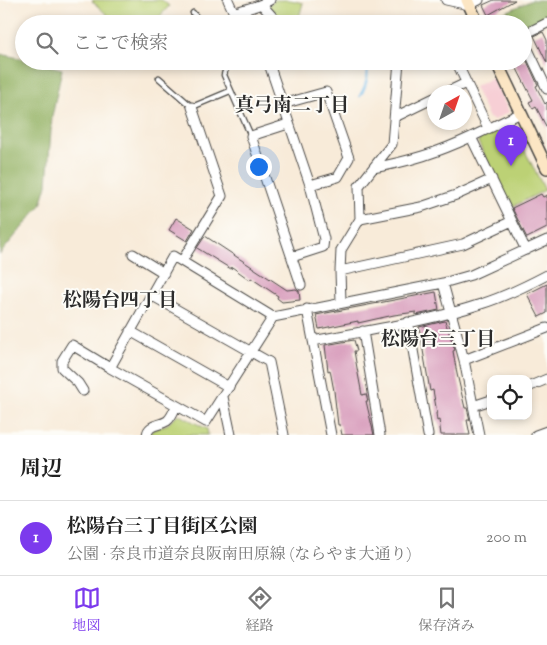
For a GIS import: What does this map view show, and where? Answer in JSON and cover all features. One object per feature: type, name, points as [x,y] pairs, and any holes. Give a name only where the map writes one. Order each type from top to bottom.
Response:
[{"type":"street","points":[[228,0],[234,13],[251,6],[266,3],[273,15]]},
{"type":"street","points":[[446,0],[472,2],[475,15]]},
{"type":"street","points":[[532,30],[547,23]]},
{"type":"street","points":[[532,58],[547,89]]},
{"type":"street","points":[[271,70],[310,185],[324,238],[323,247],[292,257]]},
{"type":"street","points":[[341,302],[340,250],[360,219],[359,186],[392,144],[398,70]]},
{"type":"street","points":[[460,70],[488,128]]},
{"type":"street","points":[[500,70],[547,168]]},
{"type":"street","points":[[462,85],[466,83]]},
{"type":"street","points":[[283,104],[326,92],[349,158],[338,177],[310,185]]},
{"type":"street","points":[[395,117],[427,101]]},
{"type":"street","points":[[182,261],[222,196],[192,107]]},
{"type":"street","points":[[373,168],[408,162],[438,152],[520,113]]},
{"type":"street","points":[[288,124],[251,136],[301,285]]},
{"type":"street","points":[[471,137],[526,250]]},
{"type":"street","points":[[360,219],[421,207],[459,194],[492,179]]},
{"type":"street","points":[[340,271],[462,244],[512,221]]},
{"type":"street","points":[[83,391],[78,383],[62,368],[62,361],[72,345],[206,422],[273,317],[443,283],[471,274],[547,240]]},
{"type":"street","points":[[133,254],[164,273]]},
{"type":"street","points":[[110,368],[173,256],[273,317]]},
{"type":"street","points":[[313,341],[408,322],[482,304],[509,294],[547,275]]},
{"type":"street","points":[[443,283],[464,360],[479,435]]},
{"type":"street","points":[[151,295],[269,362],[284,435]]},
{"type":"street","points":[[307,309],[331,435]]},
{"type":"street","points":[[408,322],[428,435]]},
{"type":"street","points":[[464,360],[547,328]]},
{"type":"street","points":[[130,331],[229,387]]},
{"type":"street","points":[[362,332],[380,435]]},
{"type":"street","points":[[532,385],[547,379]]},
{"type":"street","points":[[223,397],[231,435]]},
{"type":"street","points":[[473,406],[487,401]]},
{"type":"street","points":[[147,435],[152,427],[168,420],[176,406]]},
{"type":"street","points":[[536,435],[547,431]]},
{"type":"lane","points":[[225,70],[224,75],[230,91],[251,136]]},
{"type":"lane","points":[[159,78],[192,107],[230,91]]},
{"type":"shaded area","points":[[493,78],[509,112],[494,120],[489,118],[474,87]]},
{"type":"green space","points":[[162,0],[169,6],[161,15],[107,15],[92,1]]},
{"type":"green space","points":[[275,0],[290,0],[303,3],[300,15],[276,15],[268,5]]},
{"type":"green space","points":[[532,0],[547,0],[547,18],[532,26],[532,15],[500,15]]},
{"type":"green space","points":[[0,54],[15,57],[15,70],[62,70],[52,117],[47,185],[41,205],[0,254]]},
{"type":"green space","points":[[511,124],[545,190],[510,208],[478,142],[482,135]]},
{"type":"green space","points":[[178,414],[207,429],[208,435],[150,435],[152,430],[168,424]]},
{"type":"building","points":[[494,0],[515,0],[488,15],[483,5]]},
{"type":"building","points":[[543,32],[547,40],[547,63],[534,36]]},
{"type":"building","points":[[518,70],[531,70],[538,85],[536,86],[545,104],[547,102],[547,128],[536,107],[533,109],[529,102],[533,100]]},
{"type":"building","points":[[541,194],[543,197],[547,195],[547,228],[527,238],[512,208]]},
{"type":"building","points":[[176,218],[194,229],[187,241],[169,230]]},
{"type":"building","points":[[205,236],[287,290],[296,289],[299,291],[300,300],[282,302],[277,298],[278,296],[251,278],[250,280],[232,267],[231,269],[197,248]]},
{"type":"building","points":[[547,284],[547,313],[539,317],[527,294]]},
{"type":"building","points":[[436,292],[439,310],[416,315],[416,312],[394,315],[319,329],[316,315]]},
{"type":"building","points":[[445,321],[455,350],[453,351],[457,374],[465,408],[467,408],[470,420],[467,420],[470,435],[441,435],[433,390],[430,391],[419,327]]},
{"type":"building","points":[[354,340],[357,351],[354,351],[362,395],[366,394],[374,435],[342,435],[340,425],[338,425],[334,391],[330,370],[328,371],[325,345]]},
{"type":"waterway","points":[[360,96],[367,80],[368,70]]},
{"type":"place","name":"松陽台三丁目街区公園","points":[[511,166]]},
{"type":"district","name":"真弓南二丁目","points":[[292,106]]},
{"type":"district","name":"松陽台四丁目","points":[[120,301]]},
{"type":"district","name":"松陽台三丁目","points":[[438,340]]}]
